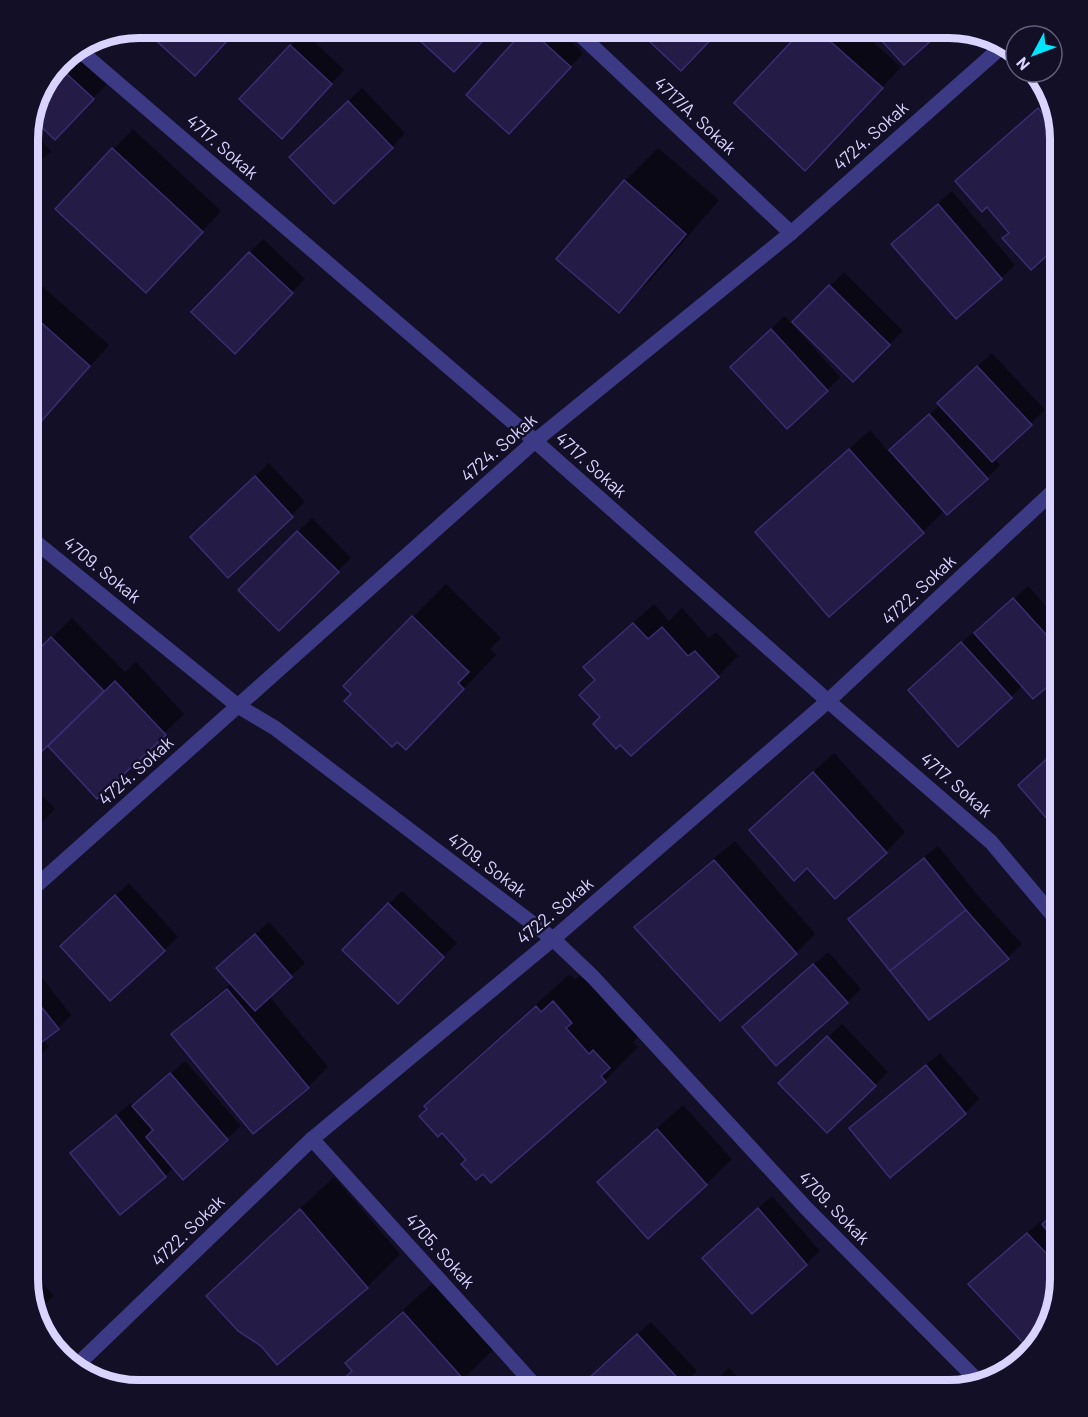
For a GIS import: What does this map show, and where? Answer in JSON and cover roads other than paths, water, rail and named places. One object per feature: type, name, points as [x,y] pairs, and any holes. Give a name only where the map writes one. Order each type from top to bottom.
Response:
[{"type":"street","name":"4717/A. Sokak","points":[[584,38],[791,233]]},
{"type":"street","name":"4724. Sokak","points":[[38,884],[535,441],[791,233],[998,50]]},
{"type":"street","name":"4717. Sokak","points":[[84,54],[535,441],[991,842],[1050,913]]},
{"type":"street","name":"4722. Sokak","points":[[81,1361],[312,1138],[553,939],[828,701],[1050,494]]},
{"type":"street","name":"4709. Sokak","points":[[38,544],[238,706],[275,728],[553,939],[593,977],[807,1209],[973,1377]]},
{"type":"street","name":"4705. Sokak","points":[[312,1138],[530,1380]]}]
